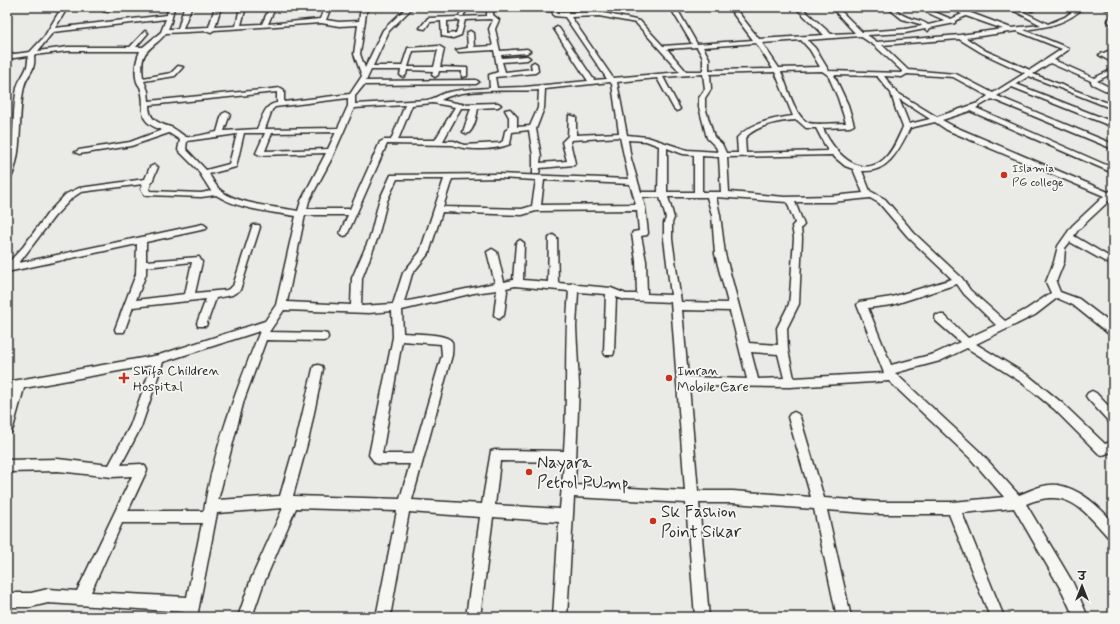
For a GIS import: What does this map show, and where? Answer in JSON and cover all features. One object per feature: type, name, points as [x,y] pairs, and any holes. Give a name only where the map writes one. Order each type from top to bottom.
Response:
[{"type":"street","points":[[7,178],[12,164],[21,85],[32,66],[32,55],[51,30],[64,7]]},
{"type":"street","points":[[137,7],[146,7]]},
{"type":"street","points":[[172,7],[168,17],[168,26],[152,44],[142,52],[139,67],[140,80],[144,91],[148,117],[154,123],[177,132],[184,139]]},
{"type":"street","points":[[180,30],[188,8],[187,7]]},
{"type":"street","points":[[211,30],[218,7]]},
{"type":"street","points":[[238,28],[243,7]]},
{"type":"street","points":[[321,21],[324,19],[328,7]]},
{"type":"street","points":[[364,7],[357,54],[365,76]]},
{"type":"street","points":[[7,600],[31,600],[48,596],[81,598],[192,611],[210,512],[212,492],[238,400],[263,336],[281,306],[301,213],[305,201],[331,151],[351,101],[365,76],[386,30],[410,7]]},
{"type":"street","points":[[444,20],[444,35],[453,36],[459,34],[462,16],[466,7]]},
{"type":"street","points":[[490,7],[488,12],[491,17],[496,20],[492,29],[498,50],[502,74]]},
{"type":"street","points":[[502,7],[553,8],[556,15],[607,12],[638,22],[684,73]]},
{"type":"street","points":[[582,7],[583,14]]},
{"type":"street","points":[[673,7],[706,58],[708,86],[702,98],[704,118],[711,138],[719,146],[724,156],[725,195]]},
{"type":"street","points":[[731,7],[758,42],[778,72],[798,118],[804,124],[809,126],[850,125],[850,117],[827,71],[813,49],[803,39]]},
{"type":"street","points":[[798,7],[830,37]]},
{"type":"street","points":[[834,7],[861,35],[878,44],[904,68],[906,72]]},
{"type":"street","points":[[890,7],[904,18],[922,23],[928,28]]},
{"type":"street","points":[[918,7],[953,22]]},
{"type":"street","points":[[818,125],[826,142],[834,153],[857,169],[871,169],[885,162],[907,127],[970,108],[994,97],[1010,84],[1050,61],[1066,49],[1016,30],[966,14],[951,7]]},
{"type":"street","points":[[1010,7],[1046,25]]},
{"type":"street","points":[[878,44],[960,37],[1046,25],[1067,18],[1081,7]]},
{"type":"street","points":[[1108,7],[1113,8]]},
{"type":"street","points":[[264,26],[272,8]]},
{"type":"street","points":[[662,48],[903,31],[928,28],[953,22],[966,14]]},
{"type":"street","points":[[566,15],[611,80],[616,83],[623,136],[641,207],[644,233],[636,234],[641,261],[642,297]]},
{"type":"street","points":[[423,28],[428,20],[444,20],[462,16],[491,17]]},
{"type":"street","points":[[1113,16],[1111,22],[1113,25]]},
{"type":"street","points":[[51,30],[168,17]]},
{"type":"street","points":[[164,31],[211,30],[321,21],[339,24],[362,23]]},
{"type":"street","points":[[928,28],[928,34],[934,39]]},
{"type":"street","points":[[557,29],[592,82]]},
{"type":"street","points":[[903,31],[916,41]]},
{"type":"street","points":[[132,48],[145,33]]},
{"type":"street","points":[[470,33],[471,49]]},
{"type":"street","points":[[960,37],[984,52],[1029,74],[1113,107]]},
{"type":"street","points":[[400,83],[411,48],[441,49],[433,82]]},
{"type":"street","points":[[7,57],[68,49],[144,49]]},
{"type":"street","points":[[459,50],[527,51]]},
{"type":"street","points":[[1113,51],[1102,55],[1113,61]]},
{"type":"street","points":[[500,60],[527,58]]},
{"type":"street","points":[[1050,61],[1094,80],[1094,83],[1113,92]]},
{"type":"street","points":[[494,90],[492,75],[535,71],[534,64]]},
{"type":"street","points":[[140,80],[173,75],[180,67]]},
{"type":"street","points":[[365,76],[404,69],[465,69],[464,76]]},
{"type":"street","points":[[260,130],[270,106],[280,103],[351,101],[409,103],[433,100],[454,92],[542,87],[684,73],[827,71],[902,75],[906,72],[954,75],[994,97],[1113,147]]},
{"type":"street","points":[[1094,80],[1113,71]]},
{"type":"street","points":[[879,74],[894,93],[963,134],[1111,195],[1075,228],[1068,237],[1061,248],[1059,262],[1051,282],[1056,294],[1076,302],[1113,331]]},
{"type":"street","points":[[365,76],[400,83],[476,82]]},
{"type":"street","points":[[659,76],[677,109]]},
{"type":"street","points":[[1010,84],[1113,125]]},
{"type":"street","points":[[536,208],[538,177],[537,156],[532,128],[541,108],[542,87]]},
{"type":"street","points":[[145,103],[281,90],[280,103]]},
{"type":"street","points":[[894,93],[899,110],[907,127]]},
{"type":"street","points":[[433,100],[459,106],[498,105]]},
{"type":"street","points":[[394,142],[409,103]]},
{"type":"street","points":[[467,132],[474,114],[475,105]]},
{"type":"street","points":[[438,142],[459,106]]},
{"type":"street","points":[[970,108],[1113,171]]},
{"type":"street","points":[[508,110],[513,117],[513,129]]},
{"type":"street","points":[[220,134],[226,114]]},
{"type":"street","points":[[572,117],[572,138]]},
{"type":"street","points":[[738,156],[742,154],[741,138],[746,133],[778,120],[798,118]]},
{"type":"street","points":[[7,126],[16,125]]},
{"type":"street","points":[[344,233],[384,142],[457,143],[463,148],[501,145],[507,142],[509,131],[513,129],[532,128]]},
{"type":"street","points":[[79,152],[132,144],[170,130]]},
{"type":"street","points":[[270,130],[260,153],[331,151]]},
{"type":"street","points":[[184,139],[241,131],[340,130]]},
{"type":"street","points":[[204,173],[233,165],[241,131]]},
{"type":"street","points":[[537,166],[571,162],[566,142],[567,139],[572,138],[623,136],[647,139],[680,151],[724,156],[834,153]]},
{"type":"street","points":[[184,139],[182,150],[194,160],[218,192],[226,197],[258,206],[301,213],[353,212]]},
{"type":"street","points":[[663,145],[664,159],[662,190],[665,195],[670,218],[668,223],[668,239],[676,302],[702,617]]},
{"type":"street","points":[[698,153],[698,195]]},
{"type":"street","points":[[154,167],[145,189],[148,193],[201,195],[218,192]]},
{"type":"street","points":[[857,169],[864,190],[882,200],[911,235],[960,280],[967,292],[1004,326]]},
{"type":"street","points":[[356,309],[357,278],[374,237],[383,200],[394,177],[538,177],[634,182]]},
{"type":"street","points":[[417,459],[379,459],[375,455],[398,337],[397,308],[408,273],[424,253],[449,177]]},
{"type":"street","points":[[7,270],[19,260],[63,201],[72,193],[79,190],[149,181]]},
{"type":"street","points":[[637,194],[725,195],[790,200],[832,199],[871,195]]},
{"type":"street","points":[[711,195],[716,216],[720,254],[754,383]]},
{"type":"street","points":[[790,200],[800,225],[796,226],[798,238],[794,304],[782,328],[783,350],[790,383]]},
{"type":"street","points":[[438,209],[522,212],[536,208],[641,207]]},
{"type":"street","points":[[7,270],[203,227]]},
{"type":"street","points":[[130,304],[190,296],[229,293],[237,288],[256,227]]},
{"type":"street","points":[[1068,237],[1113,263]]},
{"type":"street","points":[[553,238],[553,286]]},
{"type":"street","points":[[120,329],[141,274],[143,264],[142,240]]},
{"type":"street","points":[[518,283],[520,243]]},
{"type":"street","points":[[492,252],[502,291],[500,314]]},
{"type":"street","points":[[143,264],[196,259],[198,262],[190,296]]},
{"type":"street","points":[[960,280],[892,301],[862,305],[890,374],[974,454],[1017,502],[1068,588],[1081,617]]},
{"type":"street","points":[[281,306],[300,305],[356,309],[397,308],[466,290],[518,283],[574,286],[611,291],[625,297],[642,297],[676,302],[734,307]]},
{"type":"street","points":[[560,617],[570,457],[573,385],[570,327],[574,286]]},
{"type":"street","points":[[609,352],[611,291]]},
{"type":"street","points":[[683,381],[790,383],[890,374],[936,358],[968,344],[1031,312],[1056,294]]},
{"type":"street","points":[[202,323],[212,295]]},
{"type":"street","points":[[940,318],[968,344],[1025,379],[1058,406],[1103,450],[1113,446]]},
{"type":"street","points":[[7,428],[13,386],[160,359],[269,324]]},
{"type":"street","points":[[263,336],[323,337]]},
{"type":"street","points":[[383,617],[404,506],[447,355],[447,342],[442,340],[398,337]]},
{"type":"street","points":[[745,347],[783,350]]},
{"type":"street","points":[[112,471],[141,413],[160,359]]},
{"type":"street","points":[[245,617],[256,584],[289,502],[318,369]]},
{"type":"street","points":[[1092,396],[1113,419]]},
{"type":"street","points":[[794,417],[819,504],[844,617]]},
{"type":"street","points":[[473,617],[495,455],[570,457]]},
{"type":"street","points":[[9,469],[58,465],[112,471],[141,470],[81,598]]},
{"type":"street","points":[[568,491],[693,497],[732,497],[880,508],[953,508],[1017,502],[1038,493],[1057,491],[1073,497],[1091,508],[1113,532]]},
{"type":"street","points":[[118,517],[210,512],[266,502],[366,503],[566,516]]},
{"type":"street","points":[[953,508],[997,617]]},
{"type":"place","name":"Islamia PG college","points":[[1004,175]]},
{"type":"place","name":"Shifa Children Hospital","points":[[124,378]]},
{"type":"place","name":"Imran Mobile Care","points":[[669,378]]},
{"type":"place","name":"Nayara Petrol PUmp","points":[[529,472]]},
{"type":"place","name":"Sk Fashion Point Sikar","points":[[653,521]]}]
